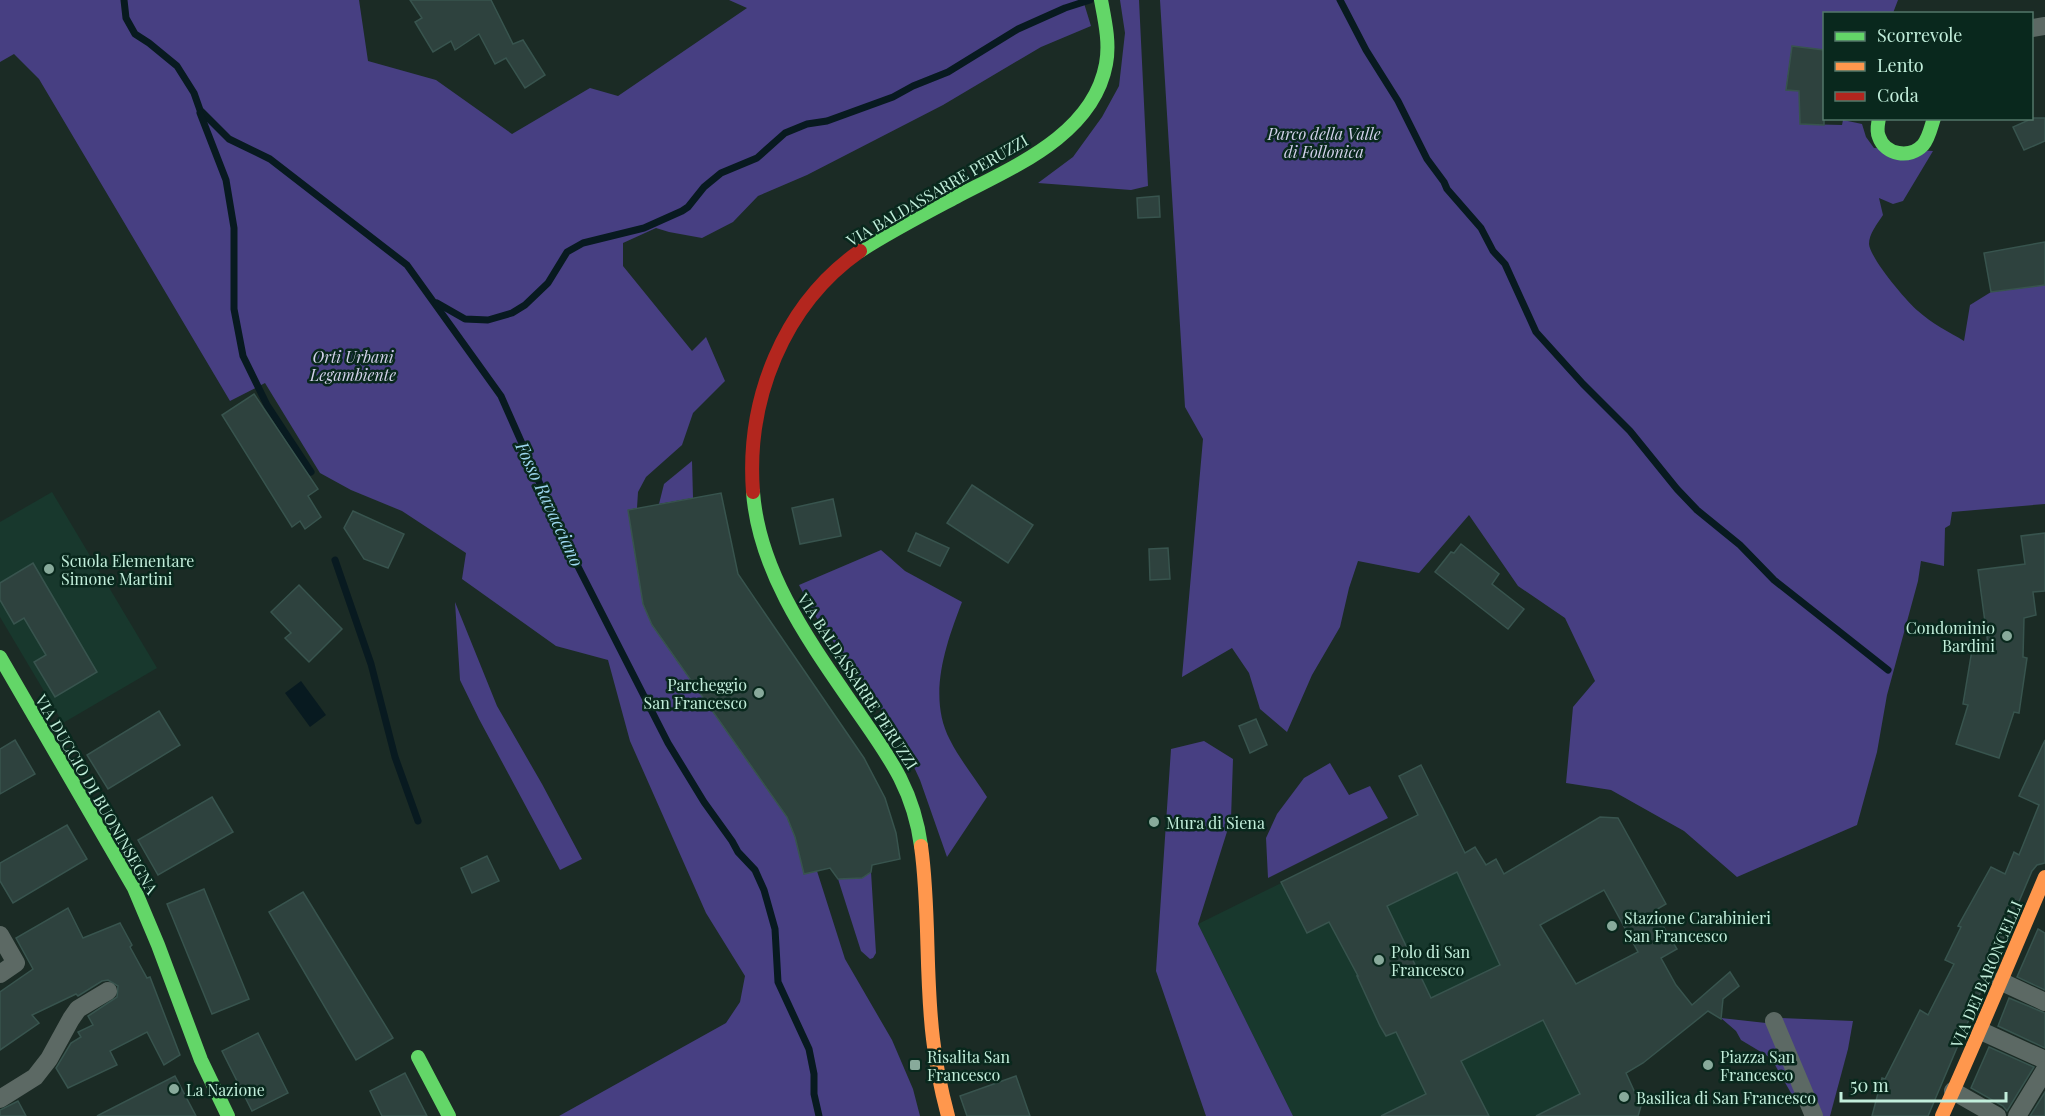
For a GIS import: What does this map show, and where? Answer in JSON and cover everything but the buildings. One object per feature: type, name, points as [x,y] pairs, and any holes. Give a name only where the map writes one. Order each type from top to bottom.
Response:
[{"type":"street","name":"VIA BALDASSARRE PERUZZI","points":[[948,1116],[933,1050],[924,867],[919,832],[911,802],[896,767],[802,630],[778,586],[756,515],[752,445],[760,403],[779,347],[789,326],[813,292],[840,266],[876,242],[1047,145],[1086,109],[1101,82],[1106,62],[1106,26],[1101,0]]},
{"type":"street","points":[[1879,120],[1877,134],[1881,142],[1890,150],[1905,154],[1912,153],[1924,143],[1933,120]]},
{"type":"street","name":"VIA DUCCIO DI BUONINSEGNA","points":[[0,657],[134,888],[210,1082],[228,1116]]},
{"type":"street","name":"VIA DEI BARONCELLI","points":[[1942,1116],[1985,1033],[2000,981],[2045,877]]},
{"type":"street","points":[[0,935],[16,963],[0,974]]},
{"type":"street","points":[[2000,981],[2045,1002]]},
{"type":"street","points":[[0,1099],[40,1071],[78,1009],[108,991]]},
{"type":"street","points":[[1774,1021],[1814,1116]]},
{"type":"street","points":[[1985,1033],[2045,1060]]},
{"type":"street","points":[[418,1057],[448,1116]]},
{"type":"street","points":[[2017,1116],[2045,1070]]},
{"type":"street","points":[[1953,1091],[1996,1116]]},
{"type":"shaded area","name":"Scuola Elementare Simone Martini","points":[[52,492],[157,668],[63,723],[0,617],[0,522]]},
{"type":"shaded area","name":"Polo di San Francesco","points":[[1442,804],[1465,852],[1475,847],[1576,1017],[1643,1063],[1625,1074],[1574,1116],[1293,1116],[1198,924]]},
{"type":"green space","name":"Orti Urbani Legambiente","points":[[0,0],[359,0],[368,61],[436,80],[512,134],[590,88],[618,96],[747,8],[729,0],[1083,0],[1091,26],[1041,47],[943,105],[807,175],[758,196],[733,222],[702,238],[656,228],[623,243],[623,266],[692,351],[706,337],[725,381],[693,413],[682,445],[646,477],[638,492],[637,508],[628,510],[643,604],[652,625],[787,817],[795,837],[804,873],[817,871],[845,959],[892,1040],[913,1089],[920,1116],[559,1116],[726,1023],[740,1002],[745,976],[706,913],[630,741],[608,660],[556,646],[462,579],[466,553],[402,511],[351,490],[320,473],[265,383],[230,401],[39,79],[14,54],[0,62]]},
{"type":"green space","points":[[1120,0],[1139,0],[1148,186],[1131,190],[1038,183],[1073,157],[1102,117],[1119,86],[1125,33]]},
{"type":"green space","name":"Parco della Valle di Follonica","points":[[1160,0],[1898,0],[1893,12],[1823,12],[1823,50],[1792,46],[1786,89],[1800,91],[1800,124],[1842,125],[1843,120],[1862,124],[1866,137],[1874,148],[1933,151],[1903,201],[1893,204],[1879,198],[1883,215],[1872,233],[1869,244],[1875,259],[1905,298],[1940,327],[1964,341],[1970,305],[1991,292],[2045,285],[2045,504],[1952,512],[1950,525],[1945,528],[1944,566],[1921,561],[1918,581],[1887,695],[1877,752],[1857,825],[1737,877],[1684,831],[1611,790],[1566,783],[1573,707],[1595,681],[1565,618],[1518,586],[1469,515],[1419,573],[1358,561],[1340,627],[1312,675],[1287,732],[1260,709],[1249,673],[1232,648],[1182,677],[1203,439],[1185,407]]},
{"type":"green space","points":[[692,461],[693,498],[659,504],[664,484]]},
{"type":"green space","points":[[881,550],[905,571],[962,602],[941,670],[940,706],[943,723],[950,740],[987,797],[947,857],[920,780],[907,752],[887,718],[816,617],[799,585]]},
{"type":"green space","points":[[455,602],[497,706],[582,859],[560,870],[460,680]]},
{"type":"green space","points":[[1204,741],[1233,759],[1231,819],[1198,924],[1293,1116],[1206,1116],[1156,971],[1171,749]]},
{"type":"green space","points":[[1330,763],[1349,795],[1370,786],[1388,818],[1268,878],[1266,838],[1277,814],[1304,778]]},
{"type":"green space","points":[[871,872],[876,953],[870,959],[861,951],[838,879],[862,878]]},
{"type":"green space","points":[[1721,1018],[1766,1023],[1799,1102],[1795,1100],[1771,1058],[1741,1040],[1736,1031]]},
{"type":"green space","points":[[1781,1018],[1853,1021],[1830,1116],[1822,1116]]},
{"type":"water","points":[[301,681],[326,715],[310,727],[285,693]]},
{"type":"waterway","name":"Fosso Ravacciano","points":[[124,0],[126,18],[135,34],[177,66],[194,93],[200,110],[229,139],[270,159],[407,265],[501,396],[567,545],[668,743],[738,852],[755,870],[764,890],[775,929],[778,982],[809,1049],[819,1116]]},
{"type":"waterway","points":[[437,303],[465,319],[488,320],[512,313],[525,305],[548,283],[567,252],[583,243],[644,228],[682,211],[704,187],[721,173],[757,158],[785,133],[807,124],[827,121],[893,97],[948,72],[1018,29],[1065,8],[1090,0]]},
{"type":"waterway","points":[[1340,0],[1366,50],[1398,101],[1427,159],[1447,189],[1481,228],[1493,251],[1505,264],[1536,332],[1630,431],[1697,510],[1740,545],[1774,580],[1888,670]]},
{"type":"waterway","points":[[200,113],[226,180],[234,228],[234,309],[243,356],[267,405],[311,472]]},
{"type":"waterway","points":[[335,560],[371,664],[395,757],[418,821]]},
{"type":"traffic: fast","points":[[860,251],[1002,174],[1048,146],[1068,129],[1085,111],[1098,89],[1106,64],[1107,40],[1101,0]]},
{"type":"traffic: fast","points":[[1879,120],[1878,132],[1882,143],[1898,153],[1911,152],[1923,145],[1933,120]]},
{"type":"traffic: fast","points":[[753,492],[757,521],[776,578],[804,631],[896,771],[912,805],[921,846]]},
{"type":"traffic: fast","points":[[0,657],[134,888],[201,1060],[228,1116]]},
{"type":"traffic: fast","points":[[418,1057],[449,1116]]},
{"type":"traffic: slow","points":[[921,846],[926,894],[929,991],[934,1049],[948,1116]]},
{"type":"traffic: slow","points":[[1942,1116],[2045,877]]},
{"type":"traffic: jam","points":[[753,492],[752,457],[756,423],[763,390],[775,357],[790,327],[810,298],[833,273],[860,251]]},
{"type":"place","name":"Scuola Elementare Simone Martini","points":[[49,569]]},
{"type":"place","name":"Condominio Bardini","points":[[2007,636]]},
{"type":"place","name":"Parcheggio San Francesco","points":[[759,693]]},
{"type":"place","name":"Mura di Siena","points":[[1154,822]]},
{"type":"place","name":"Stazione Carabinieri San Francesco","points":[[1612,926]]},
{"type":"place","name":"Polo di San Francesco","points":[[1379,960]]},
{"type":"place","name":"Risalita San Francesco","points":[[915,1065]]},
{"type":"place","name":"Piazza San Francesco","points":[[1708,1065]]},
{"type":"place","name":"La Nazione","points":[[174,1089]]},
{"type":"place","name":"Basilica di San Francesco","points":[[1624,1097]]}]
